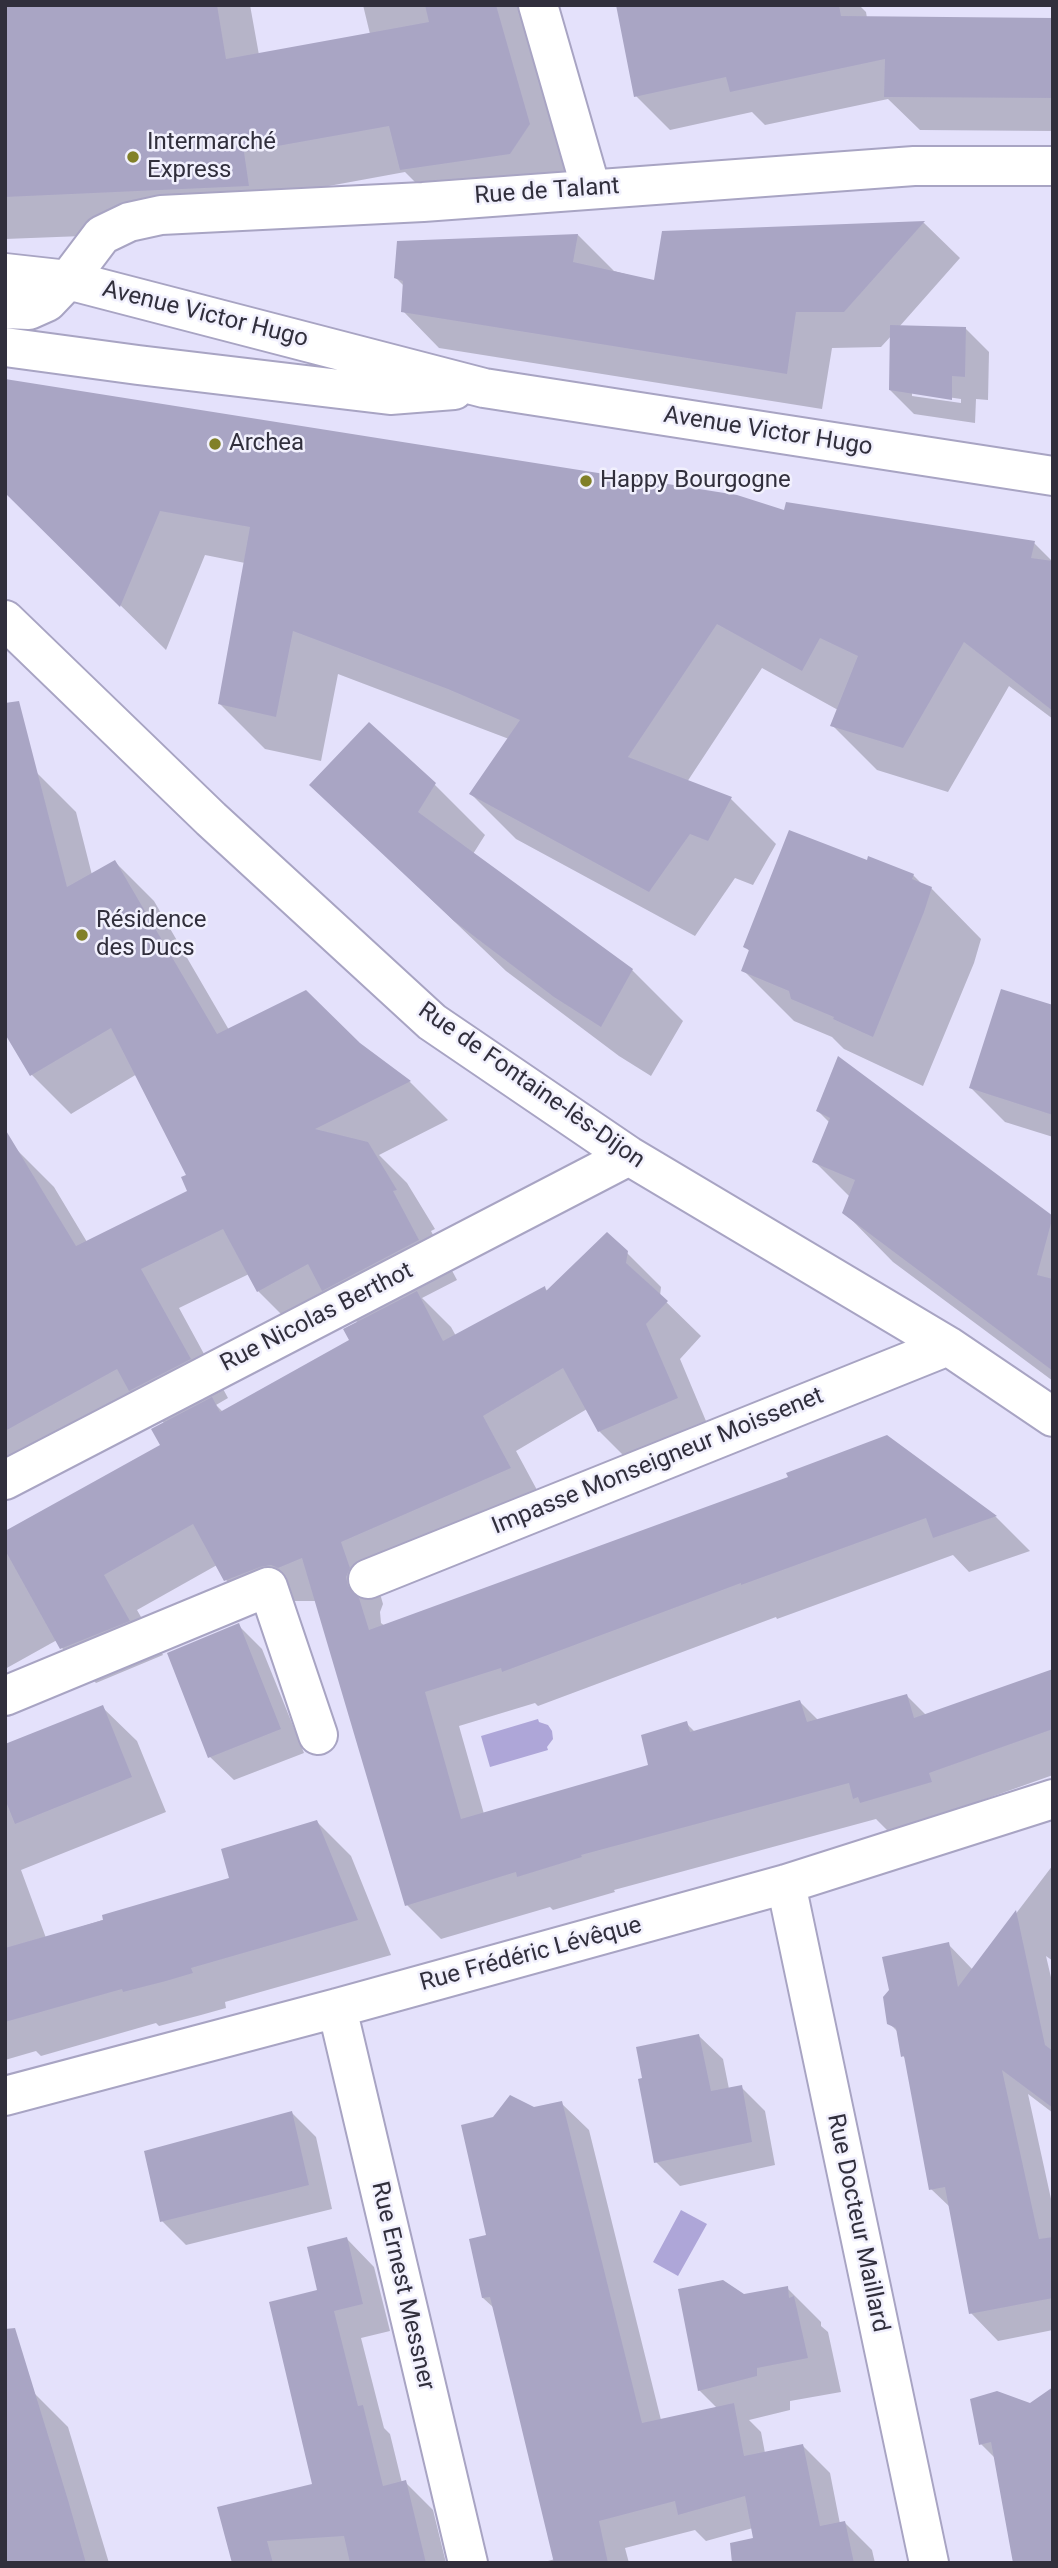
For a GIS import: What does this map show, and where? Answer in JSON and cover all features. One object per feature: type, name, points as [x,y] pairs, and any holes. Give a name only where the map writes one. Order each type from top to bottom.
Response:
[{"type":"street","points":[[538,5],[591,189]]},
{"type":"street","name":"Rue de Talant","points":[[5,309],[29,310],[47,302],[103,235],[129,222],[161,215],[423,202],[915,166],[1053,166]]},
{"type":"street","name":"Avenue Victor Hugo","points":[[5,273],[68,280],[484,388],[1053,476]]},
{"type":"street","name":"Avenue Victor Hugo","points":[[5,347],[390,395],[484,388]]},
{"type":"street","name":"Rue de Fontaine-lès-Dijon","points":[[6,621],[211,818],[432,1022],[629,1156],[948,1346],[1053,1417]]},
{"type":"street","name":"Rue Nicolas Berthot","points":[[5,1480],[629,1156]]},
{"type":"street","name":"Impasse Monseigneur Moissenet","points":[[368,1579],[948,1346]]},
{"type":"street","points":[[5,1696],[268,1587],[318,1735]]},
{"type":"street","name":"Rue Frédéric Lévêque","points":[[5,2096],[786,1884],[1053,1799]]},
{"type":"street","name":"Rue Docteur Maillard","points":[[786,1884],[929,2563]]},
{"type":"street","name":"Rue Ernest Messner","points":[[337,2008],[468,2563]]},
{"type":"shaded area","points":[[538,1719],[552,1731],[553,1739],[547,1747],[548,1750],[490,1767],[481,1736]]},
{"type":"shaded area","points":[[681,2210],[707,2224],[678,2276],[653,2262]]},
{"type":"building","points":[[5,5],[217,5],[226,59],[429,22],[425,5],[496,5],[530,124],[510,154],[400,170],[389,126],[244,152],[249,186],[5,197]]},
{"type":"building","points":[[616,5],[839,5],[841,16],[1053,18],[1053,98],[884,97],[885,59],[730,92],[726,77],[634,97]]},
{"type":"building","points":[[925,221],[844,312],[796,312],[787,374],[401,312],[403,281],[394,278],[397,241],[578,234],[573,262],[654,280],[662,231]]},
{"type":"building","points":[[890,325],[966,327],[965,377],[952,376],[952,400],[889,390]]},
{"type":"building","points":[[5,379],[737,495],[784,510],[786,502],[1035,541],[1031,558],[1053,561],[1053,711],[964,642],[903,748],[830,726],[858,656],[820,638],[802,671],[717,624],[628,757],[732,797],[708,841],[690,834],[649,892],[469,794],[520,720],[448,689],[293,631],[276,717],[218,704],[250,527],[160,511],[120,607],[5,493]]},
{"type":"building","points":[[19,701],[67,887],[115,860],[217,1034],[306,990],[360,1043],[411,1081],[315,1129],[368,1142],[397,1190],[393,1191],[419,1240],[322,1291],[308,1264],[257,1292],[223,1229],[141,1269],[191,1359],[129,1391],[117,1369],[5,1431],[5,1129],[76,1246],[187,1191],[181,1177],[186,1175],[111,1028],[30,1076],[5,1034],[5,703]]},
{"type":"building","points":[[369,722],[436,783],[418,812],[633,969],[601,1027],[554,997],[454,921],[309,785]]},
{"type":"building","points":[[789,830],[867,860],[868,856],[914,874],[912,879],[932,887],[873,1037],[791,999],[789,991],[741,971],[749,950],[743,947]]},
{"type":"building","points":[[1001,989],[1053,1005],[1053,1115],[969,1088]]},
{"type":"building","points":[[838,1056],[1053,1216],[1037,1275],[1053,1279],[1053,1371],[842,1213],[855,1180],[812,1162],[830,1118],[816,1111]]},
{"type":"building","points":[[607,1232],[628,1251],[626,1263],[668,1301],[646,1324],[678,1398],[598,1432],[563,1368],[483,1416],[511,1468],[341,1542],[350,1568],[346,1577],[348,1586],[359,1598],[369,1630],[788,1477],[786,1473],[887,1435],[997,1516],[933,1538],[926,1518],[502,1672],[501,1668],[425,1692],[461,1819],[648,1765],[641,1735],[687,1721],[690,1732],[800,1700],[807,1722],[907,1694],[914,1718],[1053,1669],[1053,1729],[929,1773],[932,1782],[860,1803],[858,1797],[853,1799],[849,1783],[581,1855],[582,1857],[517,1877],[516,1872],[405,1906],[302,1558],[278,1568],[271,1565],[260,1567],[224,1581],[193,1524],[104,1575],[130,1621],[60,1649],[5,1550],[5,1531],[160,1445],[151,1429],[212,1397],[220,1412],[349,1340],[343,1329],[417,1291],[443,1341],[545,1286],[546,1291]]},
{"type":"building","points":[[239,1623],[281,1729],[208,1758],[167,1653]]},
{"type":"building","points":[[103,1705],[132,1777],[15,1824],[5,1799],[5,1744]]},
{"type":"building","points":[[317,1820],[358,1920],[191,1968],[193,1973],[166,1981],[123,1992],[122,1989],[5,2022],[5,1948],[103,1920],[102,1915],[229,1878],[221,1849]]},
{"type":"building","points":[[1016,1910],[1045,2045],[1053,2051],[1053,2108],[1002,2070],[1039,2239],[1053,2237],[1053,2298],[969,2314],[945,2187],[929,2190],[904,2056],[901,2057],[896,2028],[887,2024],[883,1997],[889,1990],[882,1957],[949,1942],[958,1987]]},
{"type":"building","points":[[699,2034],[711,2091],[742,2085],[752,2142],[654,2163],[638,2079],[642,2078],[636,2047]]},
{"type":"building","points":[[510,2095],[534,2107],[562,2101],[642,2423],[734,2403],[744,2456],[803,2444],[820,2526],[845,2521],[854,2563],[732,2563],[730,2543],[753,2538],[745,2496],[678,2515],[675,2501],[599,2521],[608,2563],[554,2563],[490,2297],[482,2298],[469,2239],[486,2235],[461,2125],[493,2117]]},
{"type":"building","points":[[292,2111],[309,2185],[160,2222],[144,2151]]},
{"type":"building","points":[[347,2237],[363,2304],[334,2311],[358,2406],[363,2405],[383,2486],[406,2480],[426,2563],[350,2563],[344,2536],[267,2541],[273,2563],[232,2563],[217,2507],[312,2484],[269,2302],[317,2290],[307,2247]]},
{"type":"building","points":[[723,2280],[744,2294],[788,2286],[789,2298],[794,2296],[808,2358],[757,2368],[757,2376],[698,2391],[678,2289]]},
{"type":"building","points":[[15,2328],[86,2563],[5,2563],[5,2329]]},
{"type":"building","points":[[1053,2387],[1053,2563],[1013,2563],[991,2442],[979,2445],[970,2399],[997,2391],[1030,2403]]},
{"type":"place","name":"Intermarché Express","points":[[133,157]]},
{"type":"place","name":"Archea","points":[[215,444]]},
{"type":"place","name":"Happy Bourgogne","points":[[586,481]]},
{"type":"place","name":"Résidence des Ducs","points":[[82,935]]}]
